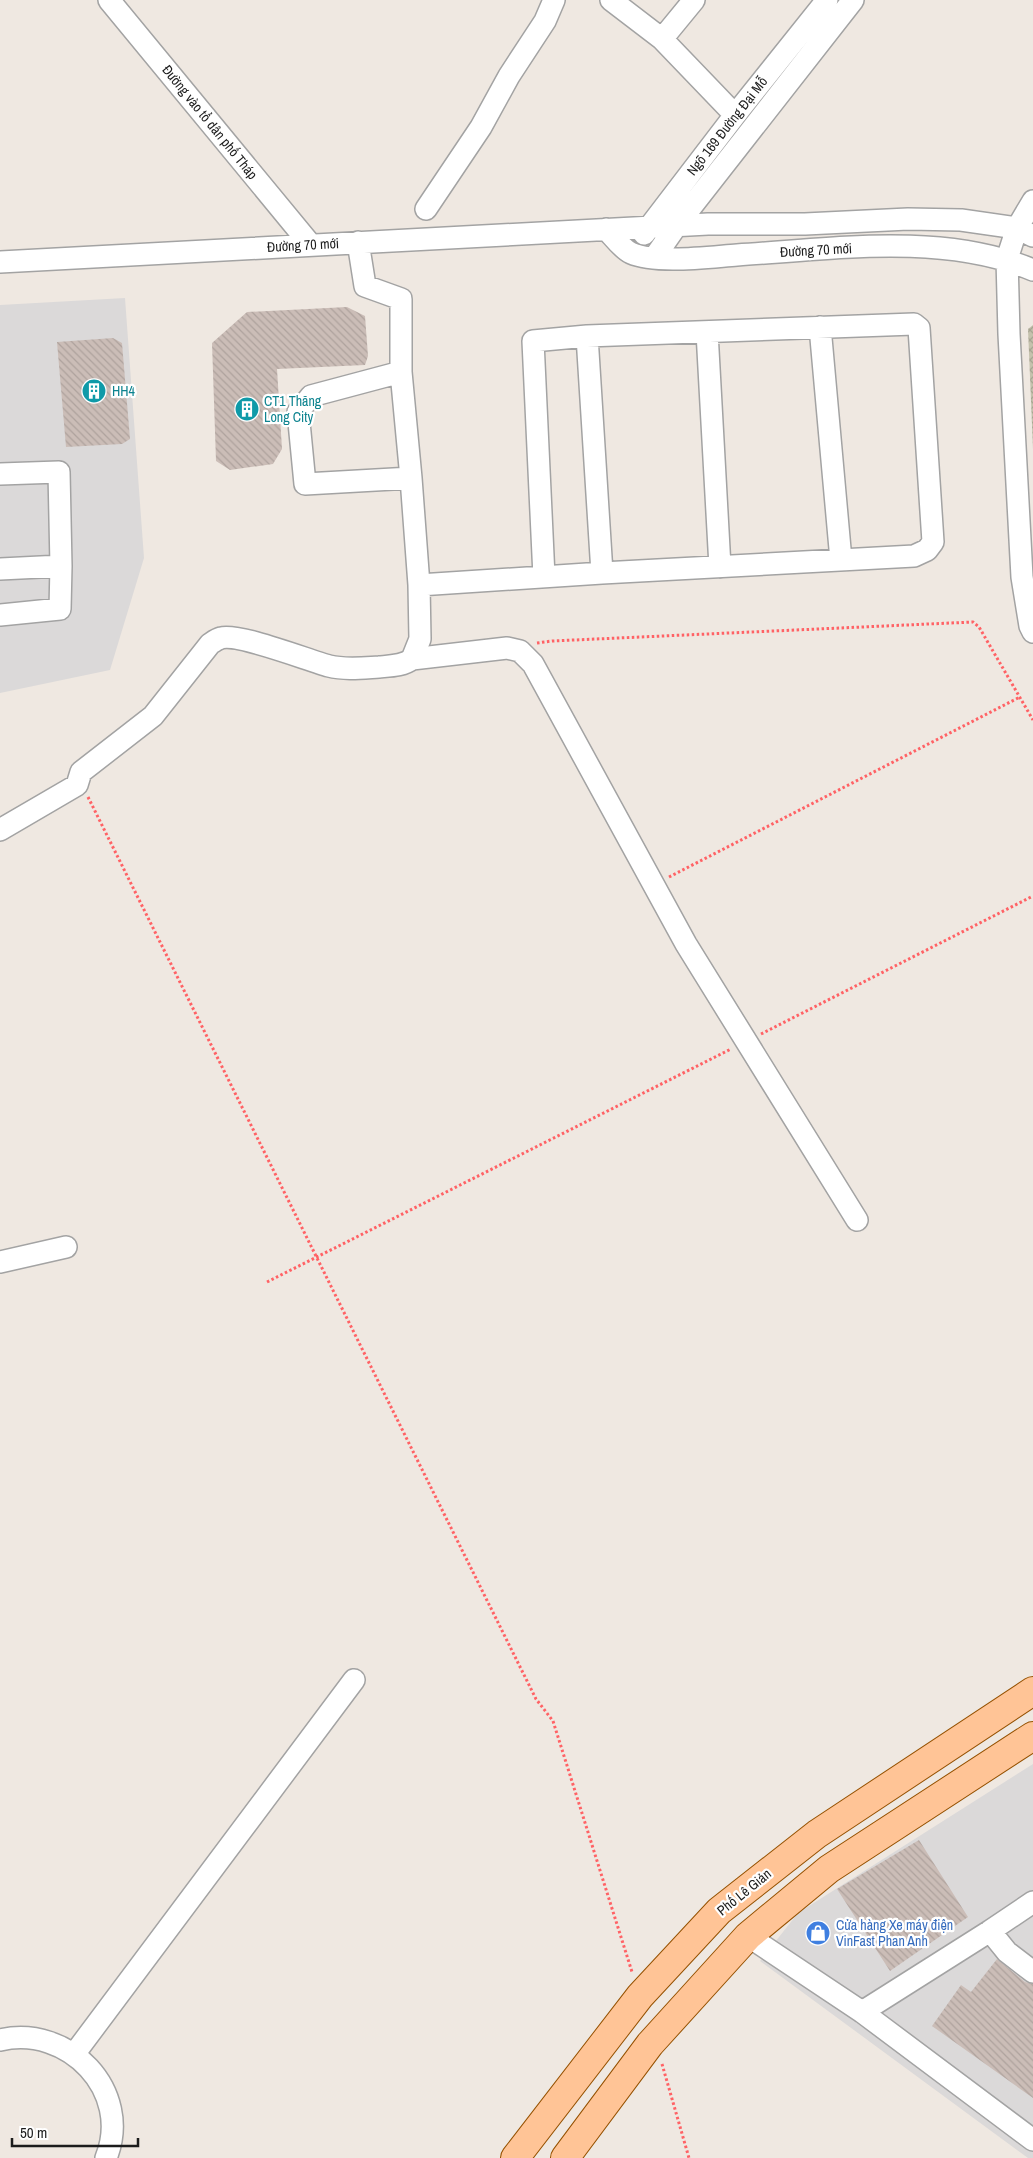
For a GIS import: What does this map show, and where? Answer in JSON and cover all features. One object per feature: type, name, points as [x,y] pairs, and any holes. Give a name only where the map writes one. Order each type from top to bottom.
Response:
[{"type":"main road","name":"Phố Lê Giản","points":[[515,2158],[640,1996],[719,1911],[817,1834],[1033,1691]]},
{"type":"main road","points":[[565,2158],[654,2040],[748,1936],[829,1869],[1033,1736]]},
{"type":"street","name":"Đường vào tổ dân phố Tháp","points":[[109,0],[310,244]]},
{"type":"street","points":[[426,209],[481,127],[509,76],[545,21],[554,0]]},
{"type":"street","points":[[611,0],[662,39],[735,115]]},
{"type":"street","points":[[662,39],[694,0]]},
{"type":"street","name":"Ngõ 169 Đường Đại Mỗ","points":[[630,253],[735,115],[827,0]]},
{"type":"street","name":"Ngõ 169 Đường Đại Mỗ","points":[[654,258],[677,225],[854,0]]},
{"type":"street","points":[[1033,201],[1025,232],[1007,259],[1009,334],[1022,577],[1030,626],[1033,632]]},
{"type":"street","name":"Đường 70 mới","points":[[0,262],[677,225],[806,224],[908,219],[961,220],[1025,232]]},
{"type":"street","points":[[606,229],[630,253]]},
{"type":"street","points":[[358,242],[365,286],[401,299],[401,372],[412,478],[420,639],[412,659]]},
{"type":"street","name":"Đường 70 mới","points":[[630,253],[654,258],[850,248],[936,247],[1007,259],[1033,270]]},
{"type":"street","points":[[418,585],[914,556],[927,550],[933,542],[919,328],[914,324],[820,327],[587,336],[533,341],[544,577]]},
{"type":"street","points":[[820,327],[841,560]]},
{"type":"street","points":[[707,332],[720,568]]},
{"type":"street","points":[[587,336],[602,573]]},
{"type":"street","points":[[401,372],[310,396],[298,412],[305,484],[412,478]]},
{"type":"street","points":[[0,474],[59,472],[61,566],[60,610],[0,616]]},
{"type":"street","points":[[0,569],[61,566]]},
{"type":"street","points":[[0,830],[77,785],[81,772],[153,716],[210,644],[221,638],[244,641],[305,657],[329,666],[353,668],[384,667],[398,665],[412,659],[507,648],[520,651],[533,664],[686,944],[857,1220]]},
{"type":"street","points":[[0,1262],[66,1247]]},
{"type":"street","points":[[75,2053],[354,1680]]},
{"type":"street","points":[[862,2012],[1033,1902]]},
{"type":"street","points":[[990,1931],[1006,1952],[1033,1972]]},
{"type":"street","points":[[748,1936],[862,2012],[1033,2140]]},
{"type":"street","points":[[1,2036],[36,2038],[52,2042],[75,2053],[95,2074],[108,2099],[112,2128],[106,2158]]},
{"type":"path","points":[[507,648],[552,640],[973,622],[979,627],[1033,720]]},
{"type":"path","points":[[653,884],[1020,697]]},
{"type":"path","points":[[81,772],[84,788],[316,1257],[536,1698],[553,1722],[640,1996]]},
{"type":"path","points":[[267,1282],[1033,896]]},
{"type":"path","points":[[654,2040],[689,2158]]},
{"type":"shaded area","points":[[125,298],[144,558],[110,670],[0,693],[0,305]]},
{"type":"shaded area","points":[[1033,325],[1033,449],[1028,329]]},
{"type":"shaded area","points":[[1033,1764],[1033,2158],[1028,2158],[760,1961],[798,1913]]},
{"type":"building","name":"CT1 Thăng Long City","points":[[347,307],[365,316],[368,356],[365,365],[277,369],[282,449],[273,464],[230,470],[216,461],[212,343],[247,312]]},
{"type":"building","name":"HH4","points":[[113,338],[122,343],[130,439],[122,444],[66,447],[57,342]]},
{"type":"building","points":[[919,1840],[968,1917],[890,1971],[837,1889]]},
{"type":"building","points":[[997,1959],[1025,1982],[1033,1984],[1033,2098],[932,2026],[961,1985],[971,1992]]},
{"type":"place","name":"HH4","points":[[94,391]]},
{"type":"place","name":"CT1 Thăng Long City","points":[[247,409]]},
{"type":"place","name":"Cửa hàng Xe máy điện VinFast Phan Anh","points":[[818,1933]]}]
